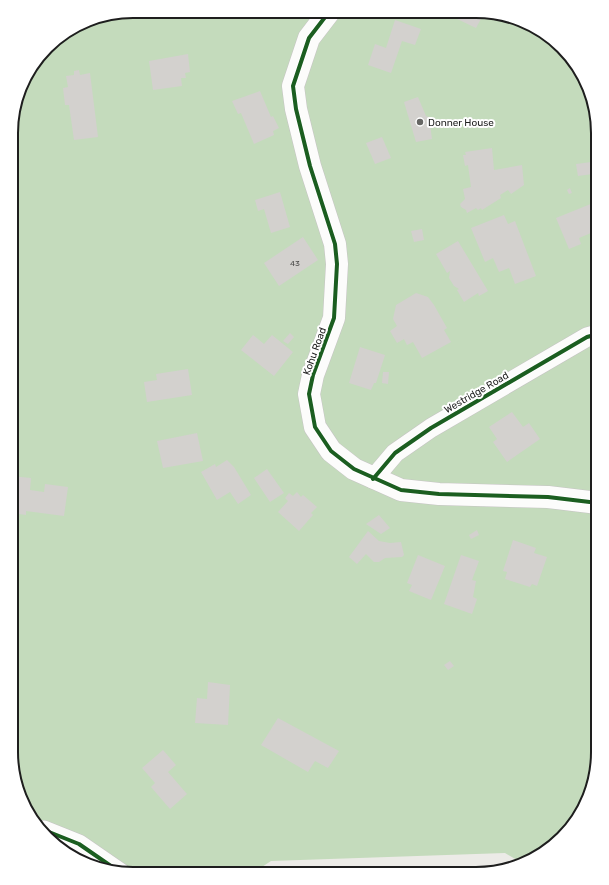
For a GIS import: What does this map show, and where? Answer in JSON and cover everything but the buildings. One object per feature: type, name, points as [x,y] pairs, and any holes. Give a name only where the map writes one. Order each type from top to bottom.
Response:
[{"type":"street","name":"Kohu Road","points":[[324,18],[309,38],[293,86],[296,109],[310,166],[335,244],[337,264],[334,318],[313,375],[309,394],[315,427],[331,451],[354,469],[373,479],[401,490],[439,494],[548,497],[591,502]]},
{"type":"street","name":"Westridge Road","points":[[373,479],[395,453],[431,428],[591,336]]},
{"type":"street","points":[[52,833],[79,844],[108,864]]},
{"type":"green space","points":[[476,18],[506,22],[534,33],[552,46],[563,57],[579,82],[585,96],[590,118],[591,760],[589,775],[579,803],[563,828],[540,848],[516,860],[505,853],[271,861],[262,867],[133,867],[103,863],[75,852],[52,833],[33,810],[24,789],[18,760],[18,133],[22,103],[33,75],[57,46],[75,33],[96,24],[118,19]]},
{"type":"cycle path","points":[[324,18],[309,38],[293,86],[296,109],[310,166],[335,244],[337,264],[334,318],[313,375],[309,394],[315,427],[331,451],[354,469],[401,490],[439,494],[548,497],[591,502]]},
{"type":"cycle path","points":[[373,479],[395,453],[431,428],[591,336]]},
{"type":"cycle path","points":[[52,833],[79,844],[108,864]]},
{"type":"place","name":"Donner House","points":[[420,122]]}]
